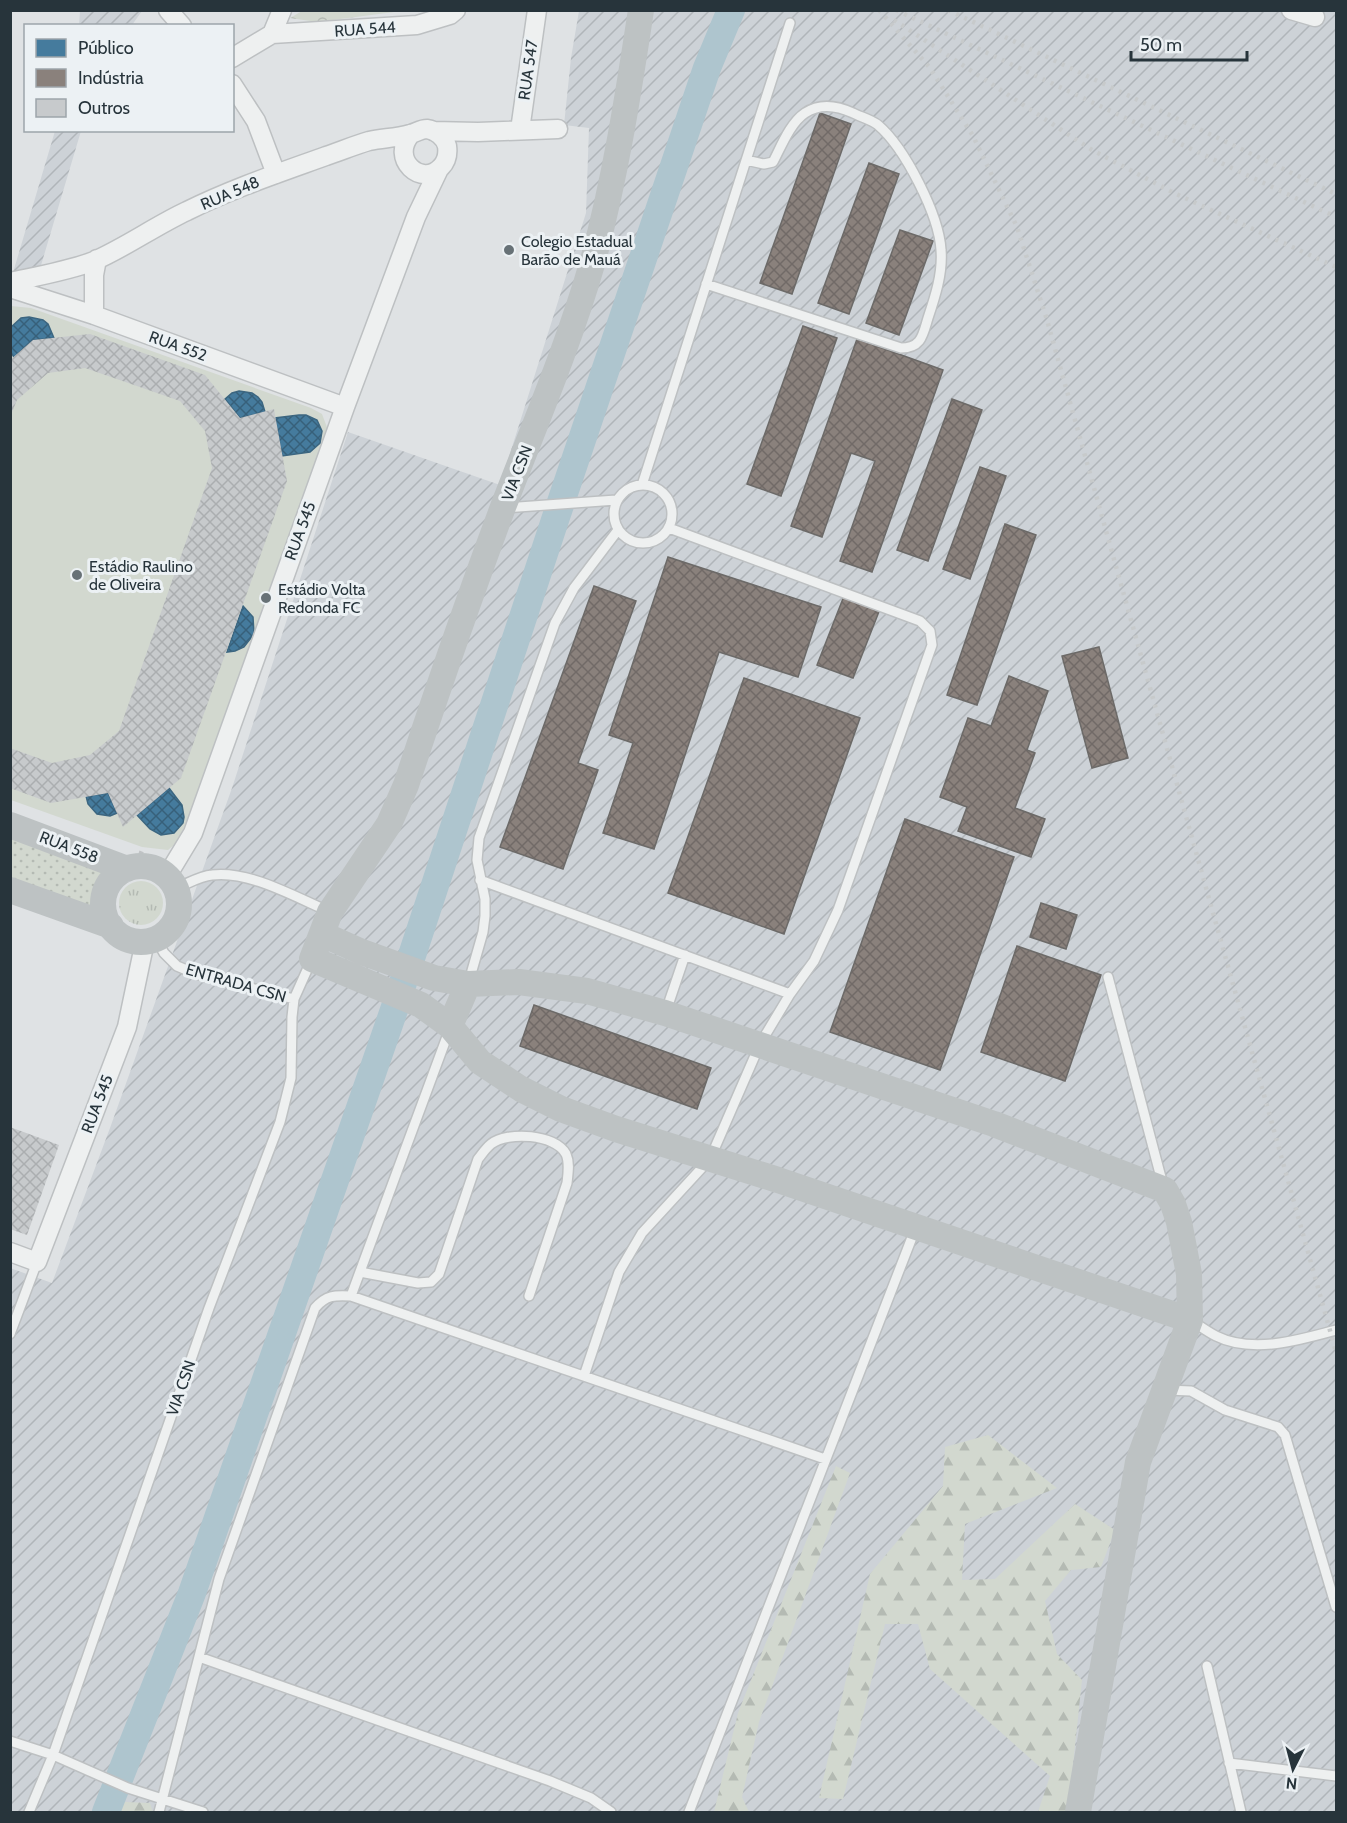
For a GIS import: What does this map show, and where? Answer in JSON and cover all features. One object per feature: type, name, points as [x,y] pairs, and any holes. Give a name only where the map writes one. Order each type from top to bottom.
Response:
[{"type":"street","points":[[168,10],[180,24]]},
{"type":"street","points":[[272,34],[282,10]]},
{"type":"street","name":"RUA 544","points":[[234,57],[272,34],[417,25],[450,15],[456,10]]},
{"type":"street","name":"RUA 547","points":[[520,130],[537,10]]},
{"type":"street","name":"VIA CSN","points":[[312,959],[326,923],[389,824],[513,508],[591,266],[605,213],[621,141],[641,10]]},
{"type":"street","points":[[1291,10],[1315,17]]},
{"type":"street","points":[[234,87],[256,121],[276,174]]},
{"type":"street","points":[[409,165],[403,149],[411,134],[419,130],[478,132],[558,129]]},
{"type":"street","points":[[433,131],[442,137],[446,144],[443,161]]},
{"type":"street","points":[[370,141],[391,150],[423,174],[431,173],[459,141],[478,132]]},
{"type":"street","name":"RUA 548","points":[[10,282],[78,267],[187,211],[276,174],[370,141],[411,134]]},
{"type":"street","name":"RUA 545","points":[[171,882],[193,833],[345,407],[416,217],[443,161]]},
{"type":"street","name":"RUA 545","points":[[409,165],[418,192],[416,217]]},
{"type":"street","points":[[94,315],[94,275],[97,259]]},
{"type":"street","name":"RUA 552","points":[[10,288],[94,315],[345,407]]},
{"type":"street","name":"RUA 558","points":[[10,825],[127,869]]},
{"type":"street","points":[[148,867],[171,882],[179,899],[178,912],[174,923],[166,932],[150,940],[132,940],[120,935],[111,926],[105,916],[103,905],[105,894],[117,874],[127,869],[148,867]]},
{"type":"street","points":[[10,890],[111,926]]},
{"type":"street","points":[[326,923],[362,952],[434,978],[468,984],[519,982],[587,991],[665,1013],[994,1124],[1165,1190],[1179,1222],[1189,1274],[1190,1320],[1138,1462],[1078,1812]]},
{"type":"street","name":"RUA 545","points":[[37,1262],[127,1027],[150,940]]},
{"type":"street","points":[[312,959],[421,1005],[450,1026],[480,1062],[521,1089],[561,1109],[916,1226],[1190,1320]]},
{"type":"street","points":[[450,1026],[468,984]]},
{"type":"street","points":[[10,1252],[37,1262]]},
{"type":"lane","points":[[642,484],[790,23]]},
{"type":"lane","points":[[706,284],[901,348],[910,348],[918,343],[923,335],[937,291],[942,251],[934,219],[903,153],[877,124],[843,109],[823,106],[806,112],[796,121],[773,162],[764,164],[746,160]]},
{"type":"lane","points":[[642,484],[661,491],[668,498],[672,518],[669,528],[662,536],[644,543],[634,542],[624,537],[618,530],[613,510],[616,500],[623,492],[642,484]]},
{"type":"lane","points":[[513,508],[616,500]]},
{"type":"lane","points":[[584,1376],[619,1272],[642,1233],[710,1160],[760,1044],[790,994],[814,961],[838,910],[932,645],[930,630],[920,621],[669,528]]},
{"type":"lane","points":[[468,984],[483,932],[485,899],[477,861],[479,838],[555,623],[574,588],[618,530]]},
{"type":"lane","points":[[171,882],[211,875],[234,876],[255,881],[326,923]]},
{"type":"lane","points":[[480,880],[790,994]]},
{"type":"lane","name":"ENTRADA CSN","points":[[150,940],[177,966],[196,974],[294,999]]},
{"type":"lane","points":[[665,1013],[685,955]]},
{"type":"lane","name":"VIA CSN","points":[[28,1812],[53,1755],[209,1308],[280,1122],[291,1078],[291,1017],[294,999],[312,959]]},
{"type":"lane","points":[[1108,976],[1165,1190]]},
{"type":"lane","points":[[351,1296],[450,1026]]},
{"type":"lane","points":[[360,1272],[418,1283],[431,1282],[440,1274],[478,1159],[491,1144],[507,1137],[532,1136],[553,1143],[565,1153],[569,1166],[567,1183],[529,1296]]},
{"type":"lane","points":[[689,1812],[916,1226]]},
{"type":"lane","points":[[10,1334],[37,1262]]},
{"type":"lane","points":[[159,1812],[219,1579],[315,1308],[322,1299],[333,1295],[351,1296],[825,1459]]},
{"type":"lane","points":[[1190,1320],[1218,1337],[1252,1345],[1292,1342],[1336,1330]]},
{"type":"lane","points":[[1165,1390],[1191,1391],[1225,1410],[1278,1427],[1285,1435],[1336,1607]]},
{"type":"lane","points":[[199,1657],[550,1781],[591,1798],[611,1812]]},
{"type":"lane","points":[[1207,1666],[1241,1812]]},
{"type":"lane","points":[[10,1741],[53,1755],[128,1788],[203,1812]]},
{"type":"lane","points":[[1229,1763],[1336,1776]]},
{"type":"shaded area","points":[[80,10],[142,11],[133,24],[79,24]]},
{"type":"shaded area","points":[[579,11],[1336,11],[1336,1812],[11,1812],[10,1268],[52,1283],[232,788],[348,432],[500,485],[586,213],[589,128],[564,125],[571,58]]},
{"type":"shaded area","points":[[55,132],[81,132],[39,272],[12,276]]},
{"type":"green space","points":[[302,11],[402,11],[317,22],[290,18]]},
{"type":"green space","points":[[11,306],[31,308],[311,408],[322,414],[328,430],[185,826],[174,845],[168,850],[142,847],[11,800]]},
{"type":"green space","points":[[10,838],[106,873],[96,892],[94,908],[11,878]]},
{"type":"green space","points":[[141,881],[157,887],[163,903],[157,919],[141,925],[125,919],[119,903],[125,887]]},
{"type":"green space","points":[[988,1435],[1057,1488],[965,1524],[962,1580],[995,1579],[1075,1504],[1115,1530],[1101,1567],[1071,1570],[1045,1601],[1057,1654],[1082,1680],[1068,1812],[1038,1812],[1050,1776],[930,1669],[918,1624],[885,1624],[843,1799],[819,1798],[870,1574],[943,1486],[945,1447]]},
{"type":"green space","points":[[836,1466],[850,1473],[759,1722],[742,1797],[749,1812],[714,1812],[738,1713]]},
{"type":"green space","points":[[101,1801],[150,1803],[153,1812],[97,1812]]},
{"type":"building: Público","points":[[21,318],[43,320],[48,324],[54,338],[33,340],[14,357],[10,351],[10,328]]},
{"type":"building: Público","points":[[239,391],[252,393],[258,397],[265,412],[240,418],[225,399]]},
{"type":"building: Público","points":[[306,415],[317,420],[322,431],[320,443],[310,452],[282,456],[275,418]]},
{"type":"building: Público","points":[[243,606],[253,617],[254,634],[244,647],[227,652]]},
{"type":"building: Público","points":[[169,788],[182,805],[183,823],[174,833],[161,835],[150,829],[137,815]]},
{"type":"building: Público","points":[[108,793],[117,813],[110,816],[97,814],[88,804],[86,796]]},
{"type":"building: Indústria","points":[[820,113],[851,124],[792,294],[760,283]]},
{"type":"building: Indústria","points":[[869,163],[899,174],[849,314],[818,303]]},
{"type":"building: Indústria","points":[[900,230],[933,241],[899,335],[866,323]]},
{"type":"building: Indústria","points":[[803,326],[837,338],[781,496],[747,484]]},
{"type":"building: Indústria","points":[[857,339],[943,370],[872,572],[840,561],[875,461],[851,453],[822,537],[791,526]]},
{"type":"building: Indústria","points":[[952,399],[982,410],[928,561],[897,550]]},
{"type":"building: Indústria","points":[[980,467],[1006,476],[970,579],[943,569]]},
{"type":"building: Indústria","points":[[1005,524],[1036,535],[977,705],[947,695]]},
{"type":"building: Indústria","points":[[668,557],[821,607],[798,677],[719,652],[654,849],[603,833],[633,743],[609,735]]},
{"type":"building: Indústria","points":[[594,586],[636,601],[578,763],[598,770],[563,869],[500,847]]},
{"type":"building: Indústria","points":[[844,596],[880,609],[853,678],[817,665]]},
{"type":"building: Indústria","points":[[1099,647],[1128,758],[1092,768],[1062,656]]},
{"type":"building: Indústria","points":[[1009,676],[1048,691],[1027,750],[1035,753],[1015,808],[1045,819],[1031,857],[958,831],[967,807],[940,797],[968,718],[991,726]]},
{"type":"building: Indústria","points":[[744,678],[860,718],[784,934],[668,893]]},
{"type":"building: Indústria","points":[[905,819],[1014,857],[940,1070],[830,1032]]},
{"type":"building: Indústria","points":[[1041,903],[1077,915],[1066,949],[1030,937]]},
{"type":"building: Indústria","points":[[1017,946],[1101,975],[1065,1081],[981,1052]]},
{"type":"building: Indústria","points":[[534,1005],[711,1068],[697,1109],[520,1046]]},
{"type":"building: Outros","points":[[90,334],[205,375],[240,418],[274,409],[287,481],[181,778],[123,827],[108,793],[51,803],[10,788],[10,748],[52,763],[90,755],[119,731],[212,468],[205,431],[180,401],[85,368],[48,373],[17,400],[10,417],[10,360],[33,340]]},
{"type":"building: Outros","points":[[10,1127],[59,1145],[27,1235],[10,1229]]},
{"type":"waterway","points":[[106,1812],[192,1593],[395,1007],[707,68],[731,10]]},
{"type":"railway","points":[[879,10],[930,68],[973,136],[1017,227],[1047,320],[1336,1352]]},
{"type":"railway","points":[[896,10],[1336,217]]},
{"type":"railway","points":[[948,10],[1336,194]]},
{"type":"railway","points":[[894,20],[1092,150],[1174,193],[1336,267]]},
{"type":"place","name":"Colegio Estadual Barão de Mauá","points":[[509,250]]},
{"type":"place","name":"Estádio Raulino de Oliveira","points":[[77,575]]},
{"type":"place","name":"Estádio Volta Redonda FC","points":[[266,598]]}]
